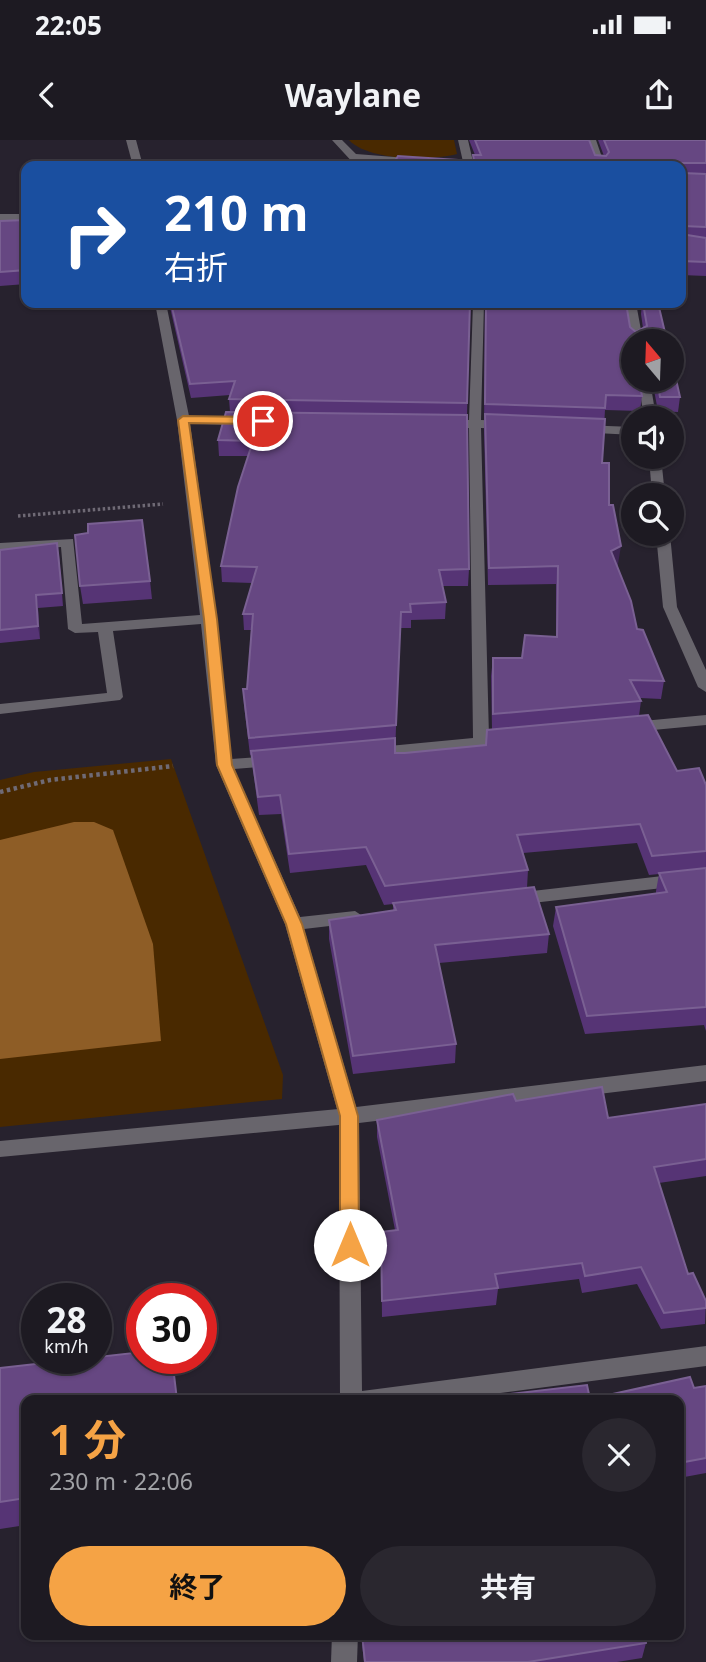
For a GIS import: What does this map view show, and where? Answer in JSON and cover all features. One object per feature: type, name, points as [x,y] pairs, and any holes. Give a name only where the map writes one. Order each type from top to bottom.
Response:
[{"type":"street","points":[[131,140],[137,161]]},
{"type":"street","points":[[337,140],[357,161]]},
{"type":"street","points":[[463,140],[469,161]]},
{"type":"street","points":[[591,140],[598,161]]},
{"type":"street","points":[[353,157],[404,161]]},
{"type":"street","points":[[0,217],[21,217]]},
{"type":"street","points":[[161,308],[183,420],[195,501],[224,765],[294,924],[349,1116],[351,1395]]},
{"type":"street","points":[[478,308],[475,424],[481,743]]},
{"type":"street","points":[[630,308],[634,329]]},
{"type":"street","points":[[183,420],[253,421]]},
{"type":"street","points":[[433,423],[528,426]]},
{"type":"street","points":[[567,428],[621,431]]},
{"type":"street","points":[[0,547],[68,542],[75,629],[210,619]]},
{"type":"street","points":[[664,546],[670,607],[706,687]]},
{"type":"street","points":[[0,709],[115,697],[105,626]]},
{"type":"street","points":[[613,729],[706,720]]},
{"type":"street","points":[[359,754],[520,739]]},
{"type":"street","points":[[224,765],[292,759]]},
{"type":"street","points":[[500,901],[706,877]]},
{"type":"street","points":[[294,924],[376,915]]},
{"type":"street","points":[[0,1149],[349,1116],[706,1073]]},
{"type":"street","points":[[406,1395],[706,1356]]},
{"type":"street","points":[[344,1662],[345,1640]]},
{"type":"path","points":[[14,516],[195,501]]},
{"type":"path","points":[[0,792],[50,780],[173,766]]},
{"type":"shaded area","points":[[349,140],[454,140],[457,154],[432,158],[400,158],[370,152]]},
{"type":"shaded area","points":[[171,759],[283,1075],[282,1099],[0,1127],[0,780],[34,772]]},
{"type":"shaded area","points":[[74,822],[94,822],[113,830],[153,944],[161,1041],[0,1059],[0,840]]},
{"type":"building","points":[[475,140],[589,140],[595,155],[606,156],[609,152],[604,140],[706,140],[706,163],[474,161],[473,155],[481,155]]},
{"type":"building","points":[[398,156],[474,161],[395,161]]},
{"type":"building","points":[[686,173],[706,174],[706,227],[686,226]]},
{"type":"building","points":[[21,220],[21,270],[0,272],[0,221]]},
{"type":"building","points":[[686,235],[706,238],[706,262],[686,261]]},
{"type":"building","points":[[172,308],[470,308],[467,403],[229,399],[235,381],[190,384]]},
{"type":"building","points":[[486,308],[627,308],[632,329],[621,329],[621,392],[641,392],[642,396],[606,395],[605,408],[485,404]]},
{"type":"building","points":[[644,308],[659,308],[664,329],[642,329],[647,326]]},
{"type":"building","points":[[659,392],[679,392],[680,397],[660,397]]},
{"type":"building","points":[[226,412],[467,415],[469,569],[439,570],[446,602],[410,604],[411,612],[401,612],[396,725],[249,738],[243,689],[247,689],[253,614],[243,614],[257,567],[221,566],[238,487],[253,441],[218,440]]},
{"type":"building","points":[[485,414],[605,419],[602,463],[609,463],[609,505],[613,505],[621,546],[611,551],[631,601],[637,629],[643,630],[664,681],[630,680],[641,701],[493,714],[493,658],[522,658],[525,635],[557,637],[558,566],[489,568]]},
{"type":"building","points":[[142,520],[150,581],[80,586],[75,535],[88,533],[88,524]]},
{"type":"building","points":[[57,543],[62,593],[36,595],[38,626],[0,630],[0,550]]},
{"type":"building","points":[[648,715],[677,771],[699,768],[706,785],[706,851],[652,856],[640,824],[517,835],[528,870],[385,886],[366,847],[289,854],[280,795],[258,797],[251,751],[395,738],[395,753],[405,753],[486,745],[487,730]]},
{"type":"building","points":[[706,868],[706,1007],[587,1016],[556,907],[667,892],[659,873]]},
{"type":"building","points":[[534,887],[549,934],[435,945],[456,1044],[353,1056],[329,920],[396,910],[393,903]]},
{"type":"building","points":[[602,1087],[608,1118],[706,1104],[706,1159],[654,1167],[688,1274],[693,1273],[706,1301],[706,1308],[664,1313],[641,1267],[585,1276],[582,1263],[495,1274],[498,1288],[382,1301],[381,1232],[398,1230],[377,1120],[513,1094],[516,1101]]},
{"type":"building","points":[[126,1354],[126,1374],[174,1374],[176,1395],[21,1395],[21,1499],[0,1502],[0,1368],[21,1366],[21,1374],[112,1374],[112,1355]]},
{"type":"building","points":[[690,1377],[694,1388],[706,1386],[706,1458],[684,1462],[684,1395],[608,1395]]},
{"type":"building","points":[[587,1385],[589,1395],[502,1395]]},
{"type":"building","points":[[363,1640],[646,1640],[646,1643],[528,1662],[365,1662]]},
{"type":"route","points":[[263,421],[183,420],[210,619],[224,765],[294,924],[349,1116],[350,1245]]}]
